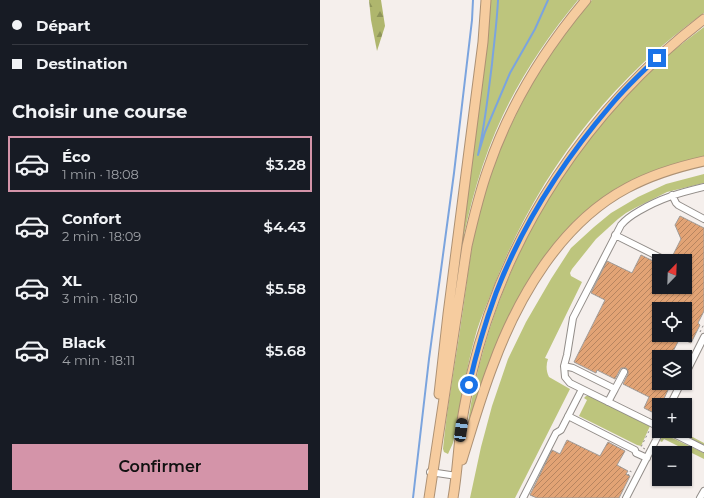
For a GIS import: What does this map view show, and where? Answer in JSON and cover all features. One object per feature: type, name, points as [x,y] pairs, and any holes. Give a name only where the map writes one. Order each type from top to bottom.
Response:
[{"type":"highway","points":[[428,498],[448,314],[486,0]]},
{"type":"highway","points":[[431,472],[467,246],[487,171],[505,126],[528,80],[561,31],[586,0]]},
{"type":"highway","points":[[453,498],[457,476],[462,419],[482,334],[503,277],[534,213],[573,152],[611,105],[657,58],[704,19]]},
{"type":"highway","points":[[457,476],[488,377],[502,343],[527,292],[542,268],[560,244],[592,212],[626,188],[646,178],[704,161]]},
{"type":"lane","points":[[652,424],[570,383],[567,380],[564,373],[564,366],[574,318],[621,225],[651,204],[672,195],[704,187]]},
{"type":"lane","points":[[672,195],[678,206],[704,219]]},
{"type":"lane","points":[[615,235],[653,254]]},
{"type":"lane","points":[[692,361],[704,337]]},
{"type":"lane","points":[[564,366],[573,368],[615,388]]},
{"type":"lane","points":[[608,402],[624,372]]},
{"type":"lane","points":[[523,498],[556,433],[561,430],[582,389]]},
{"type":"lane","points":[[568,416],[635,450],[636,453],[647,458]]},
{"type":"lane","points":[[626,498],[656,438]]},
{"type":"lane","points":[[682,438],[704,449]]},
{"type":"lane","points":[[431,472],[457,476]]},
{"type":"path","points":[[646,449],[641,447],[651,427]]},
{"type":"path","points":[[628,476],[630,471],[633,473]]},
{"type":"green space","points":[[369,0],[381,0],[385,26],[377,51],[371,20]]},
{"type":"green space","points":[[490,0],[578,0],[537,55],[519,84],[495,132],[477,184],[460,255]]},
{"type":"green space","points":[[592,0],[704,0],[704,13],[669,40],[636,70],[605,102],[577,136],[552,172],[529,210],[509,250],[479,325],[473,344],[453,443],[448,454],[444,452],[443,449],[449,402],[469,266],[480,209],[487,186],[504,141],[525,97],[563,35]]},
{"type":"green space","points":[[704,27],[704,157],[659,169],[617,188],[598,201],[570,226],[536,271],[470,422],[468,422],[478,370],[493,319],[512,269],[536,221],[563,175],[595,132],[630,92],[668,55]]},
{"type":"green space","points":[[704,174],[704,183],[667,192],[626,213],[596,239],[572,269],[570,273],[571,276],[582,282],[545,358],[548,359],[547,372],[549,377],[570,389],[515,498],[470,498],[492,406],[508,359],[526,322],[571,248],[611,213],[638,197],[666,184]]},
{"type":"green space","points":[[586,396],[591,396],[650,426],[641,446],[579,416],[587,400],[584,398]]},
{"type":"green space","points":[[692,437],[704,443],[704,445],[690,438]]},
{"type":"green space","points":[[662,438],[672,438],[689,446],[678,446],[664,439],[662,442],[660,441]]},
{"type":"green space","points":[[692,447],[704,453],[704,459],[692,453]]},
{"type":"building","points":[[680,216],[704,228],[704,311],[698,323],[700,325],[692,341],[692,302],[652,302],[652,342],[678,342],[674,350],[652,350],[652,390],[668,390],[664,398],[652,398],[652,412],[644,408],[649,397],[623,384],[628,374],[626,368],[621,368],[615,379],[597,370],[596,373],[574,362],[605,300],[591,293],[607,261],[632,273],[641,255],[652,260],[652,294],[692,294],[692,254],[674,254],[681,239],[675,225]]},
{"type":"building","points":[[567,440],[600,456],[608,442],[625,451],[617,465],[628,471],[626,474],[630,476],[619,498],[537,498],[530,495],[552,450],[560,454]]},
{"type":"waterway","points":[[413,498],[429,359],[454,173],[473,0]]},
{"type":"waterway","points":[[498,0],[488,99],[478,155],[485,132],[510,73],[535,29],[548,0]]},
{"type":"route","points":[[469,385],[482,334],[497,292],[534,213],[577,147],[611,105],[657,58]]}]
